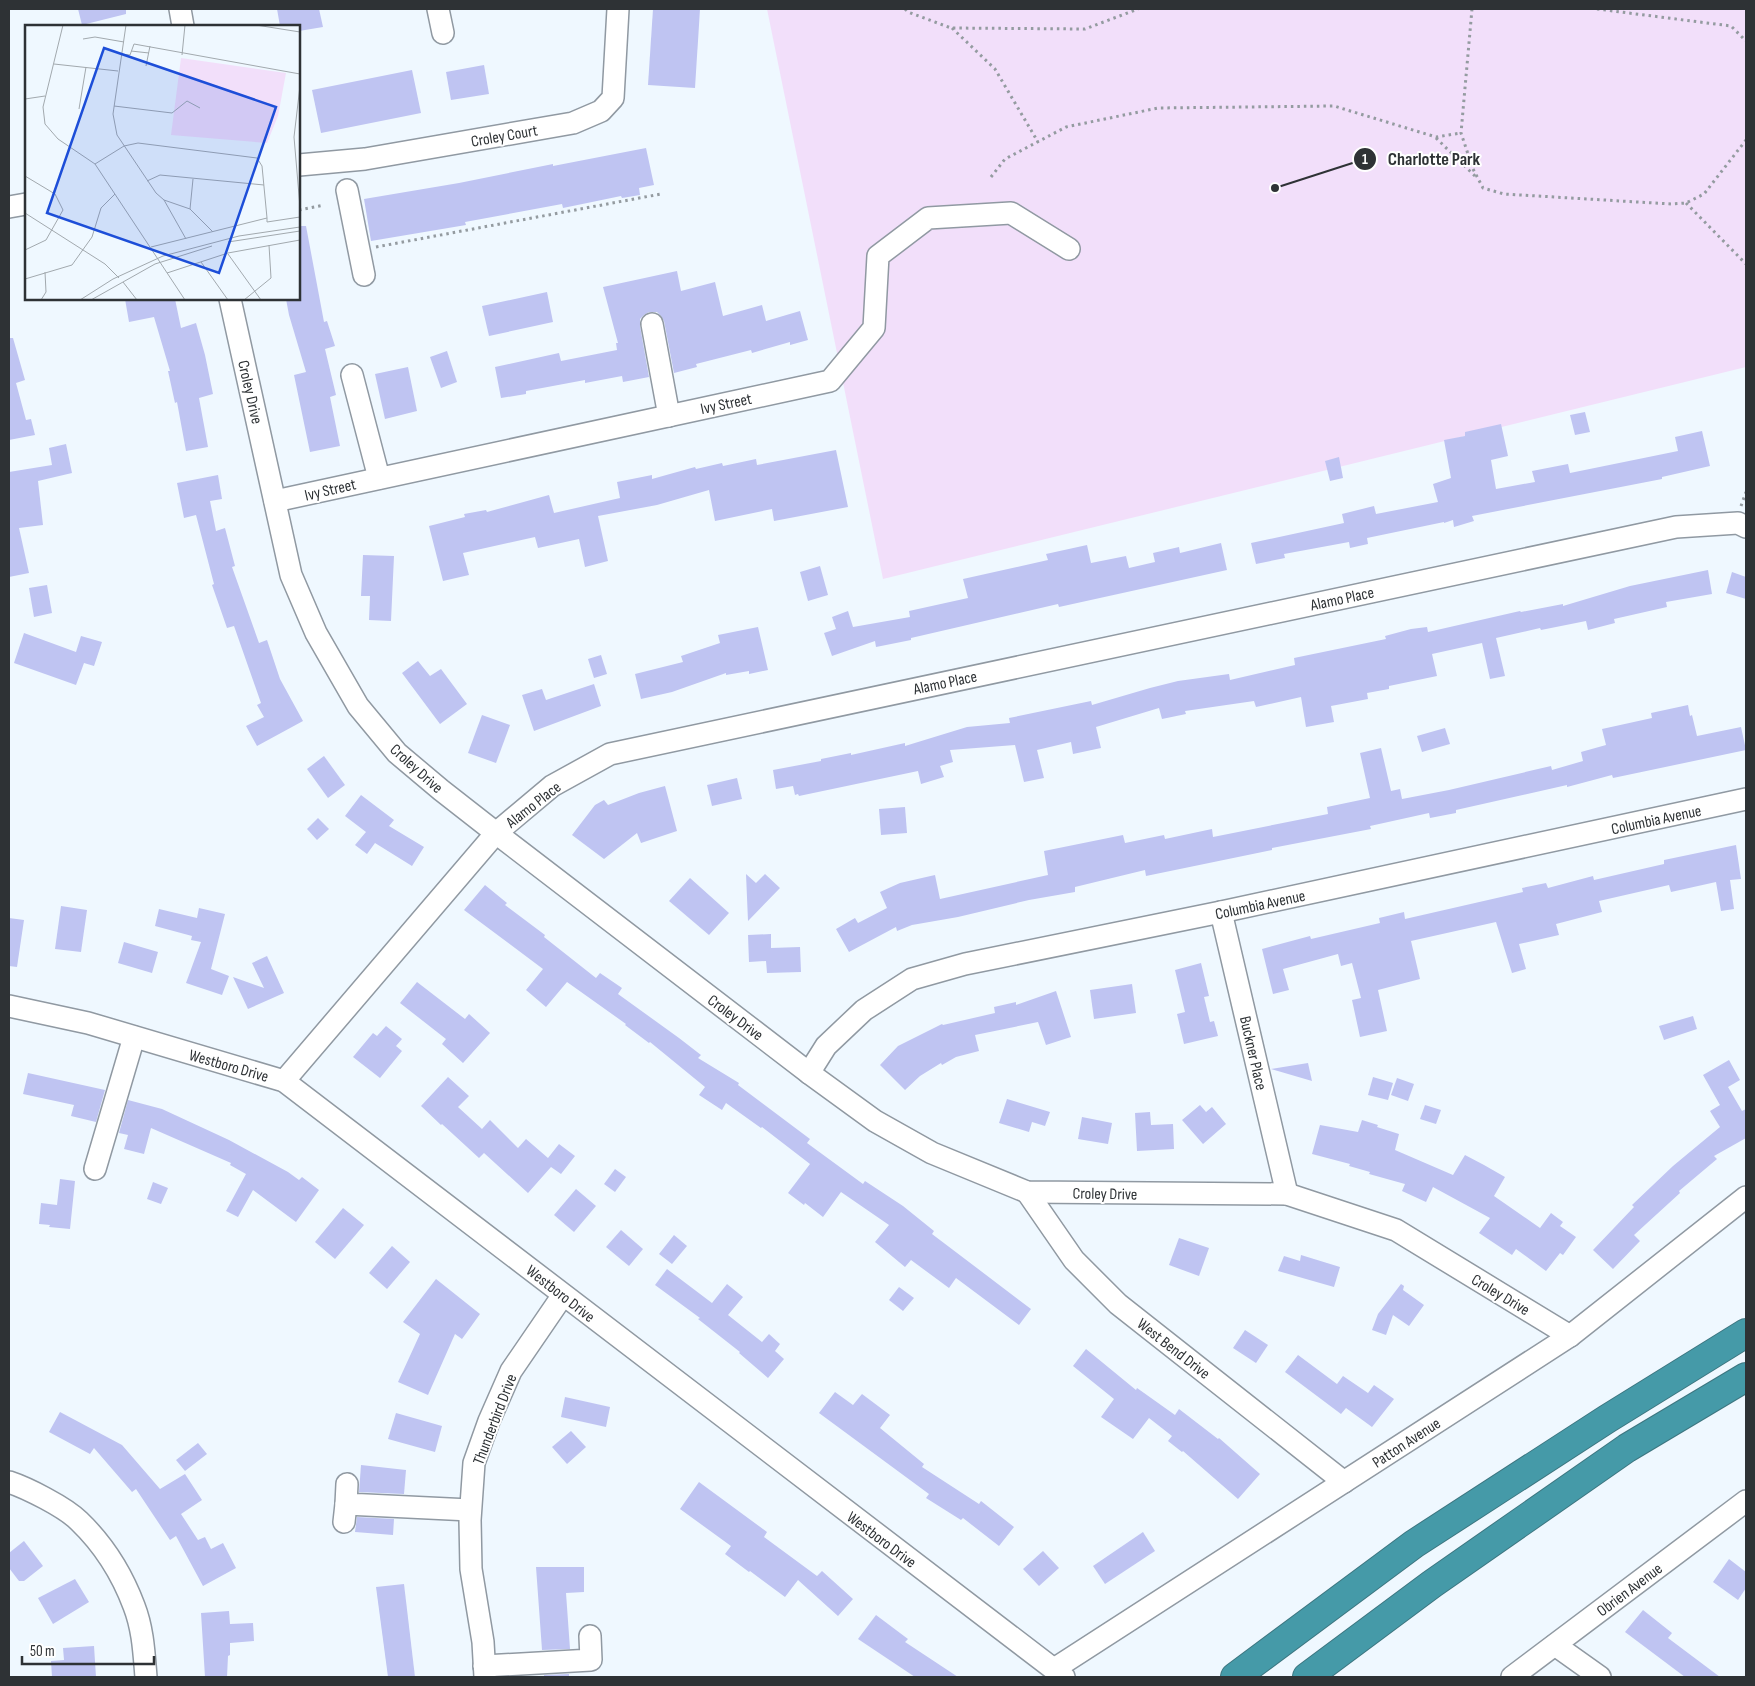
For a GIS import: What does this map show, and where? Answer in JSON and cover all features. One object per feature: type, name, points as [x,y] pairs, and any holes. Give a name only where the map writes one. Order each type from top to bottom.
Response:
[{"type":"highway","points":[[1234,1677],[1414,1544],[1746,1333]]},
{"type":"highway","points":[[1307,1677],[1432,1584],[1627,1448],[1746,1377]]},
{"type":"street","points":[[180,9],[183,25]]},
{"type":"street","points":[[438,9],[443,33]]},
{"type":"street","name":"Croley Court","points":[[300,165],[365,159],[564,125],[601,111],[613,98],[618,9]]},
{"type":"street","points":[[347,190],[364,275]]},
{"type":"street","points":[[9,208],[25,204]]},
{"type":"street","name":"Ivy Street","points":[[276,501],[830,380],[874,328],[878,256],[928,218],[1011,213],[1069,249]]},
{"type":"street","name":"Croley Drive","points":[[230,300],[291,576],[316,633],[358,706],[397,753],[440,790],[809,1073],[875,1121],[932,1153],[1027,1192],[1287,1194],[1396,1230],[1570,1336]]},
{"type":"street","points":[[652,324],[669,416]]},
{"type":"street","points":[[352,375],[379,478]]},
{"type":"street","name":"Alamo Place","points":[[284,1081],[496,833],[552,786],[610,754],[1676,527],[1742,525]]},
{"type":"street","name":"Columbia Avenue","points":[[809,1073],[826,1046],[864,1010],[912,979],[965,964],[1221,912],[1746,799]]},
{"type":"street","name":"Buckner Place","points":[[1221,912],[1287,1194]]},
{"type":"street","name":"Westboro Drive","points":[[9,1006],[88,1024],[284,1081],[1059,1673]]},
{"type":"street","points":[[94,1169],[134,1037]]},
{"type":"street","name":"West Bend Drive","points":[[1027,1192],[1074,1260],[1118,1304],[1344,1482]]},
{"type":"street","name":"Patton Avenue","points":[[1059,1673],[1344,1482],[1570,1336],[1746,1197]]},
{"type":"street","name":"Thunderbird Drive","points":[[485,1672],[483,1642],[471,1569],[470,1510],[474,1463],[489,1421],[511,1371],[563,1294]]},
{"type":"street","points":[[9,1482],[47,1500],[78,1519],[107,1554],[121,1574],[135,1608],[143,1642],[146,1677]]},
{"type":"street","name":"Obrien Avenue","points":[[1512,1677],[1746,1501]]},
{"type":"street","points":[[346,1503],[470,1510]]},
{"type":"street","points":[[485,1672],[592,1667],[590,1636]]},
{"type":"street","points":[[1555,1646],[1600,1677]]},
{"type":"path","points":[[905,9],[908,12],[951,28],[1085,29],[1138,9]]},
{"type":"path","points":[[1472,9],[1461,133],[1473,169],[1483,188],[1504,194],[1686,204],[1704,194],[1746,140]]},
{"type":"path","points":[[1596,9],[1731,26],[1746,40]]},
{"type":"path","points":[[951,28],[995,69],[1038,142]]},
{"type":"path","points":[[991,177],[1005,159],[1066,127],[1158,108],[1334,106],[1436,137],[1461,133]]},
{"type":"path","points":[[1436,137],[1479,180]]},
{"type":"path","points":[[370,248],[661,194]]},
{"type":"path","points":[[1686,204],[1746,264]]},
{"type":"path","points":[[300,210],[324,205]]},
{"type":"shaded area","points":[[767,9],[1746,9],[1746,367],[883,579]]},
{"type":"building","points":[[78,9],[126,9],[126,14],[82,25]]},
{"type":"building","points":[[277,9],[319,9],[323,27],[300,31],[300,25],[280,25]]},
{"type":"building","points":[[653,9],[700,9],[695,88],[648,85]]},
{"type":"building","points":[[484,65],[489,94],[451,100],[446,72]]},
{"type":"building","points":[[412,70],[421,113],[321,133],[312,90]]},
{"type":"building","points":[[646,148],[654,185],[639,188],[640,195],[622,198],[621,196],[563,208],[562,204],[465,222],[466,225],[371,241],[364,199]]},
{"type":"building","points":[[300,226],[306,226],[324,322],[327,321],[335,346],[325,349],[336,395],[330,397],[340,446],[310,452],[294,375],[306,372],[286,300],[300,300]]},
{"type":"building","points":[[677,271],[681,291],[715,282],[723,316],[762,305],[766,321],[800,311],[808,340],[790,345],[790,342],[752,353],[751,350],[696,364],[697,367],[674,373],[664,321],[657,312],[649,312],[640,319],[640,326],[649,377],[623,382],[622,376],[585,383],[585,380],[526,391],[526,394],[501,398],[495,367],[559,353],[561,361],[617,350],[616,343],[618,343],[603,287]]},
{"type":"building","points":[[547,292],[553,322],[489,336],[482,306]]},
{"type":"building","points":[[125,300],[175,300],[181,328],[196,323],[213,394],[199,398],[208,447],[186,451],[177,402],[175,403],[168,371],[170,371],[154,317],[129,322]]},
{"type":"building","points":[[9,338],[13,338],[25,380],[16,383],[26,420],[31,419],[35,435],[9,440]]},
{"type":"building","points":[[447,351],[457,382],[441,388],[430,357]]},
{"type":"building","points":[[408,367],[417,411],[385,419],[375,374]]},
{"type":"building","points":[[1585,412],[1590,432],[1575,435],[1570,415]]},
{"type":"building","points":[[1501,424],[1508,456],[1491,460],[1496,489],[1535,482],[1532,471],[1568,464],[1570,473],[1678,451],[1675,437],[1702,431],[1710,466],[1662,477],[1662,479],[1472,516],[1474,521],[1454,527],[1453,520],[1367,538],[1368,544],[1350,548],[1349,542],[1284,554],[1285,558],[1256,564],[1251,543],[1344,523],[1342,514],[1374,506],[1376,514],[1438,502],[1433,484],[1451,478],[1444,440],[1465,436],[1465,432]]},
{"type":"building","points":[[66,444],[72,473],[38,481],[43,525],[19,528],[29,573],[9,577],[9,472],[52,465],[49,448]]},
{"type":"building","points":[[836,450],[848,507],[774,521],[772,509],[715,521],[709,490],[657,505],[598,516],[608,561],[585,567],[579,539],[538,548],[535,537],[463,553],[469,575],[443,581],[429,526],[465,517],[464,514],[486,510],[487,512],[549,495],[554,513],[620,498],[617,482],[652,475],[652,479],[695,467],[696,469],[722,463],[723,466],[756,459],[757,465]]},
{"type":"building","points":[[1339,457],[1343,478],[1330,481],[1325,461]]},
{"type":"building","points":[[218,475],[222,499],[210,501],[216,531],[225,528],[235,566],[232,567],[259,643],[267,640],[280,679],[303,721],[257,746],[246,726],[264,717],[257,705],[261,703],[234,626],[227,628],[212,585],[214,584],[196,515],[184,518],[177,483]]},
{"type":"building","points":[[1221,543],[1227,570],[1059,607],[1058,604],[911,638],[911,640],[876,647],[875,641],[832,656],[824,633],[836,629],[832,617],[848,611],[853,627],[910,617],[909,611],[968,598],[963,579],[1048,560],[1046,554],[1087,545],[1091,563],[1126,556],[1129,568],[1155,562],[1153,553],[1179,547],[1180,553]]},
{"type":"building","points":[[363,555],[394,556],[391,621],[369,620],[370,596],[361,596]]},
{"type":"building","points":[[820,566],[828,595],[808,601],[800,572]]},
{"type":"building","points":[[1708,570],[1712,594],[1666,602],[1667,607],[1614,619],[1615,623],[1588,630],[1586,621],[1541,630],[1540,628],[1496,638],[1505,676],[1490,679],[1482,643],[1432,654],[1437,676],[1389,686],[1389,689],[1367,693],[1368,699],[1331,706],[1334,722],[1306,727],[1301,697],[1256,707],[1254,701],[1185,711],[1186,714],[1162,719],[1159,708],[1096,727],[1101,748],[1073,754],[1071,742],[1037,750],[1044,778],[1024,782],[1015,745],[950,750],[953,762],[940,766],[944,777],[921,784],[918,771],[799,796],[798,794],[795,795],[793,786],[776,789],[773,770],[905,743],[905,746],[967,727],[1010,723],[1009,718],[1091,701],[1092,705],[1178,681],[1229,674],[1230,680],[1295,665],[1294,658],[1386,639],[1385,636],[1411,629],[1427,627],[1428,632],[1520,611],[1563,604],[1563,606],[1630,586]]},
{"type":"building","points":[[1732,572],[1746,577],[1746,599],[1726,593]]},
{"type":"building","points":[[47,585],[52,613],[34,617],[29,588]]},
{"type":"building","points":[[758,627],[768,670],[749,674],[749,671],[726,675],[726,673],[672,692],[641,699],[635,674],[683,662],[681,656],[720,643],[718,635]]},
{"type":"building","points":[[24,633],[76,652],[81,636],[102,642],[94,666],[84,663],[76,685],[14,663]]},
{"type":"building","points":[[601,655],[607,674],[594,678],[588,659]]},
{"type":"building","points":[[418,661],[430,676],[441,669],[467,704],[440,724],[402,673]]},
{"type":"building","points":[[594,684],[601,706],[534,731],[522,695],[542,689],[546,700]]},
{"type":"building","points":[[1688,705],[1697,736],[1741,727],[1746,750],[1613,778],[1612,775],[1567,787],[1567,785],[1456,810],[1456,813],[1430,818],[1429,813],[1370,826],[1371,829],[1272,848],[1272,850],[1146,876],[1145,870],[1075,887],[1075,892],[912,925],[897,931],[896,927],[849,952],[836,929],[855,918],[858,923],[887,908],[880,892],[900,883],[935,875],[940,899],[1048,875],[1044,851],[1123,835],[1125,843],[1164,835],[1165,839],[1212,829],[1213,837],[1328,814],[1327,807],[1370,798],[1360,753],[1381,748],[1391,791],[1400,789],[1402,799],[1551,766],[1552,770],[1583,761],[1581,752],[1606,745],[1602,729],[1652,718],[1651,713]]},
{"type":"building","points":[[482,715],[510,725],[496,763],[468,753]]},
{"type":"building","points":[[1445,728],[1450,744],[1422,752],[1417,736]]},
{"type":"building","points":[[324,756],[345,785],[328,798],[307,769]]},
{"type":"building","points":[[737,778],[742,799],[712,806],[707,785]]},
{"type":"building","points":[[665,786],[677,831],[641,843],[637,833],[604,859],[572,835],[595,805],[604,800],[608,805],[639,793]]},
{"type":"building","points":[[361,795],[394,820],[389,826],[424,847],[412,866],[375,843],[367,854],[355,845],[366,832],[345,816]]},
{"type":"building","points":[[905,807],[907,833],[881,835],[879,809]]},
{"type":"building","points":[[318,818],[329,829],[317,840],[307,829]]},
{"type":"building","points":[[1736,845],[1741,879],[1730,880],[1734,909],[1721,911],[1716,882],[1671,892],[1669,885],[1599,901],[1602,912],[1556,924],[1559,935],[1519,944],[1526,969],[1512,973],[1496,922],[1411,941],[1420,979],[1378,990],[1387,1031],[1360,1037],[1352,1000],[1361,998],[1352,963],[1341,966],[1338,954],[1283,969],[1289,990],[1273,994],[1262,949],[1310,936],[1311,939],[1380,923],[1379,918],[1404,912],[1405,919],[1523,892],[1522,888],[1546,883],[1548,888],[1593,876],[1594,880],[1664,864],[1664,860]]},
{"type":"building","points":[[746,874],[756,883],[765,874],[780,888],[748,921]]},
{"type":"building","points":[[690,878],[729,913],[709,935],[669,901]]},
{"type":"building","points":[[485,885],[507,903],[505,905],[545,935],[544,937],[596,978],[600,973],[622,988],[618,994],[701,1055],[698,1058],[739,1083],[738,1085],[810,1139],[807,1143],[863,1184],[865,1181],[903,1206],[934,1231],[932,1234],[1031,1309],[1019,1325],[956,1278],[949,1288],[911,1260],[905,1267],[875,1242],[889,1225],[841,1192],[823,1217],[788,1193],[810,1164],[762,1127],[726,1103],[722,1110],[699,1095],[705,1087],[650,1042],[567,982],[546,1007],[526,990],[543,969],[464,910]]},
{"type":"building","points":[[61,906],[87,910],[81,952],[55,949]]},
{"type":"building","points":[[199,908],[225,914],[211,969],[229,976],[222,995],[186,983],[201,942],[191,940],[192,936],[155,926],[159,909],[197,918]]},
{"type":"building","points":[[9,918],[24,920],[17,967],[9,966]]},
{"type":"building","points":[[771,934],[771,948],[800,947],[801,972],[767,973],[766,961],[749,962],[748,935]]},
{"type":"building","points":[[124,942],[158,952],[152,973],[118,963]]},
{"type":"building","points":[[267,956],[284,993],[248,1009],[233,977],[264,988],[252,963]]},
{"type":"building","points":[[1201,963],[1209,996],[1204,997],[1210,1022],[1214,1021],[1218,1036],[1184,1044],[1177,1014],[1185,1012],[1175,970]]},
{"type":"building","points":[[417,982],[465,1019],[469,1014],[490,1033],[463,1063],[442,1044],[446,1039],[400,1003]]},
{"type":"building","points":[[1132,984],[1136,1013],[1094,1019],[1090,990]]},
{"type":"building","points":[[1056,991],[1071,1037],[1046,1045],[1038,1022],[975,1035],[979,1051],[956,1057],[942,1065],[941,1063],[920,1076],[905,1090],[880,1065],[898,1046],[942,1024],[995,1013],[994,1007],[1016,1002],[1016,1005]]},
{"type":"building","points":[[1693,1016],[1697,1029],[1664,1040],[1659,1026]]},
{"type":"building","points":[[386,1026],[402,1039],[396,1046],[402,1051],[380,1078],[353,1057],[373,1033],[377,1036]]},
{"type":"building","points":[[1729,1060],[1740,1080],[1728,1087],[1742,1111],[1746,1109],[1746,1138],[1714,1156],[1717,1159],[1679,1191],[1680,1193],[1634,1235],[1640,1241],[1613,1269],[1593,1250],[1634,1207],[1632,1205],[1673,1166],[1720,1127],[1710,1111],[1720,1105],[1703,1075]]},
{"type":"building","points":[[1308,1063],[1312,1081],[1271,1069]]},
{"type":"building","points":[[28,1073],[105,1090],[96,1122],[71,1116],[74,1105],[23,1094]]},
{"type":"building","points":[[448,1077],[469,1096],[458,1107],[482,1129],[490,1120],[518,1148],[526,1139],[548,1158],[559,1144],[575,1156],[561,1174],[551,1167],[528,1193],[484,1153],[479,1158],[421,1106]]},
{"type":"building","points":[[1373,1077],[1393,1083],[1388,1100],[1368,1095]]},
{"type":"building","points":[[1397,1078],[1414,1084],[1408,1101],[1391,1095]]},
{"type":"building","points":[[1007,1099],[1050,1112],[1045,1126],[1032,1122],[1029,1132],[999,1123]]},
{"type":"building","points":[[128,1100],[162,1109],[229,1140],[299,1180],[302,1177],[319,1190],[296,1222],[253,1190],[238,1217],[226,1211],[246,1174],[230,1165],[231,1163],[151,1128],[144,1154],[124,1149],[128,1135],[119,1133]]},
{"type":"building","points":[[1200,1105],[1206,1112],[1212,1107],[1226,1124],[1203,1144],[1182,1120]]},
{"type":"building","points":[[1425,1105],[1441,1110],[1436,1124],[1420,1119]]},
{"type":"building","points":[[1150,1112],[1151,1125],[1173,1124],[1174,1149],[1137,1151],[1135,1113]]},
{"type":"building","points":[[1082,1117],[1112,1123],[1108,1144],[1078,1139]]},
{"type":"building","points":[[1362,1120],[1399,1134],[1395,1150],[1453,1175],[1465,1155],[1484,1165],[1505,1177],[1494,1196],[1540,1228],[1551,1213],[1563,1222],[1560,1226],[1576,1237],[1563,1255],[1560,1253],[1546,1271],[1516,1249],[1512,1255],[1479,1233],[1490,1218],[1433,1187],[1426,1202],[1402,1191],[1405,1184],[1369,1174],[1370,1172],[1349,1166],[1350,1164],[1312,1154],[1320,1125],[1358,1132]]},
{"type":"building","points":[[615,1169],[626,1177],[615,1192],[604,1184]]},
{"type":"building","points":[[60,1179],[75,1181],[70,1229],[39,1224],[41,1203],[57,1205]]},
{"type":"building","points":[[153,1182],[168,1188],[161,1204],[147,1199]]},
{"type":"building","points":[[576,1189],[596,1206],[574,1232],[554,1215]]},
{"type":"building","points":[[343,1208],[364,1225],[335,1259],[315,1242]]},
{"type":"building","points":[[621,1230],[643,1249],[629,1266],[606,1247]]},
{"type":"building","points":[[674,1235],[687,1246],[672,1264],[659,1254]]},
{"type":"building","points":[[1179,1238],[1209,1248],[1199,1276],[1169,1265]]},
{"type":"building","points":[[392,1246],[410,1262],[387,1289],[369,1273]]},
{"type":"building","points":[[1301,1255],[1340,1267],[1334,1287],[1278,1271],[1284,1256],[1300,1261]]},
{"type":"building","points":[[667,1269],[712,1303],[727,1284],[743,1297],[728,1315],[762,1342],[769,1334],[780,1344],[775,1351],[784,1359],[768,1378],[740,1352],[698,1319],[700,1318],[655,1285]]},
{"type":"building","points":[[436,1279],[480,1314],[462,1339],[455,1334],[428,1395],[398,1382],[420,1334],[403,1322]]},
{"type":"building","points":[[1401,1284],[1404,1286],[1403,1290],[1424,1305],[1409,1326],[1393,1315],[1386,1335],[1372,1330],[1378,1314]]},
{"type":"building","points":[[899,1287],[914,1298],[903,1311],[889,1300]]},
{"type":"building","points":[[1245,1330],[1268,1345],[1256,1363],[1233,1348]]},
{"type":"building","points":[[1086,1349],[1136,1390],[1137,1388],[1175,1415],[1179,1409],[1219,1438],[1260,1474],[1238,1499],[1183,1451],[1168,1441],[1172,1436],[1149,1418],[1133,1439],[1101,1417],[1114,1399],[1073,1366]]},
{"type":"building","points":[[1298,1355],[1337,1384],[1343,1376],[1368,1393],[1374,1385],[1394,1399],[1372,1427],[1346,1408],[1341,1414],[1285,1372]]},
{"type":"building","points":[[835,1392],[853,1405],[862,1394],[890,1415],[880,1428],[924,1464],[922,1467],[979,1504],[981,1501],[1014,1527],[999,1546],[963,1518],[961,1520],[926,1498],[929,1494],[819,1413]]},
{"type":"building","points":[[565,1397],[610,1407],[606,1427],[561,1417]]},
{"type":"building","points":[[60,1412],[122,1445],[160,1489],[185,1474],[202,1500],[181,1514],[198,1540],[205,1537],[211,1549],[223,1543],[236,1568],[203,1586],[176,1536],[170,1540],[136,1489],[132,1492],[94,1448],[90,1454],[49,1432]]},
{"type":"building","points":[[396,1413],[442,1426],[435,1452],[388,1439]]},
{"type":"building","points":[[571,1431],[586,1447],[567,1464],[552,1447]]},
{"type":"building","points":[[198,1443],[207,1454],[185,1471],[176,1460]]},
{"type":"building","points":[[361,1465],[406,1470],[404,1494],[359,1492]]},
{"type":"building","points":[[699,1482],[767,1532],[764,1537],[817,1576],[822,1571],[853,1599],[838,1616],[798,1580],[785,1597],[725,1554],[731,1546],[680,1509]]},
{"type":"building","points":[[357,1517],[394,1519],[393,1535],[355,1532]]},
{"type":"building","points":[[1143,1532],[1155,1551],[1105,1584],[1093,1566]]},
{"type":"building","points":[[24,1541],[43,1566],[24,1581],[19,1581],[9,1568],[9,1553]]},
{"type":"building","points":[[1043,1551],[1059,1568],[1039,1586],[1023,1569]]},
{"type":"building","points":[[1729,1559],[1746,1572],[1746,1588],[1738,1600],[1713,1582]]},
{"type":"building","points":[[536,1567],[584,1567],[584,1592],[566,1593],[570,1649],[542,1650]]},
{"type":"building","points":[[75,1579],[89,1602],[53,1624],[38,1598]]},
{"type":"building","points":[[404,1584],[415,1677],[388,1677],[376,1587]]},
{"type":"building","points":[[1643,1610],[1672,1633],[1668,1638],[1720,1677],[1685,1677],[1625,1632]]},
{"type":"building","points":[[229,1611],[230,1624],[253,1623],[254,1641],[230,1643],[227,1677],[205,1677],[201,1613]]},
{"type":"building","points":[[876,1615],[908,1639],[905,1642],[958,1677],[915,1677],[858,1639]]},
{"type":"building","points":[[94,1646],[96,1677],[52,1677],[51,1661],[64,1660],[63,1648]]},
{"type":"building","points":[[569,1674],[569,1677],[544,1677],[544,1675]]},
{"type":"place","name":"Charlotte Park","points":[[1275,188]]}]
